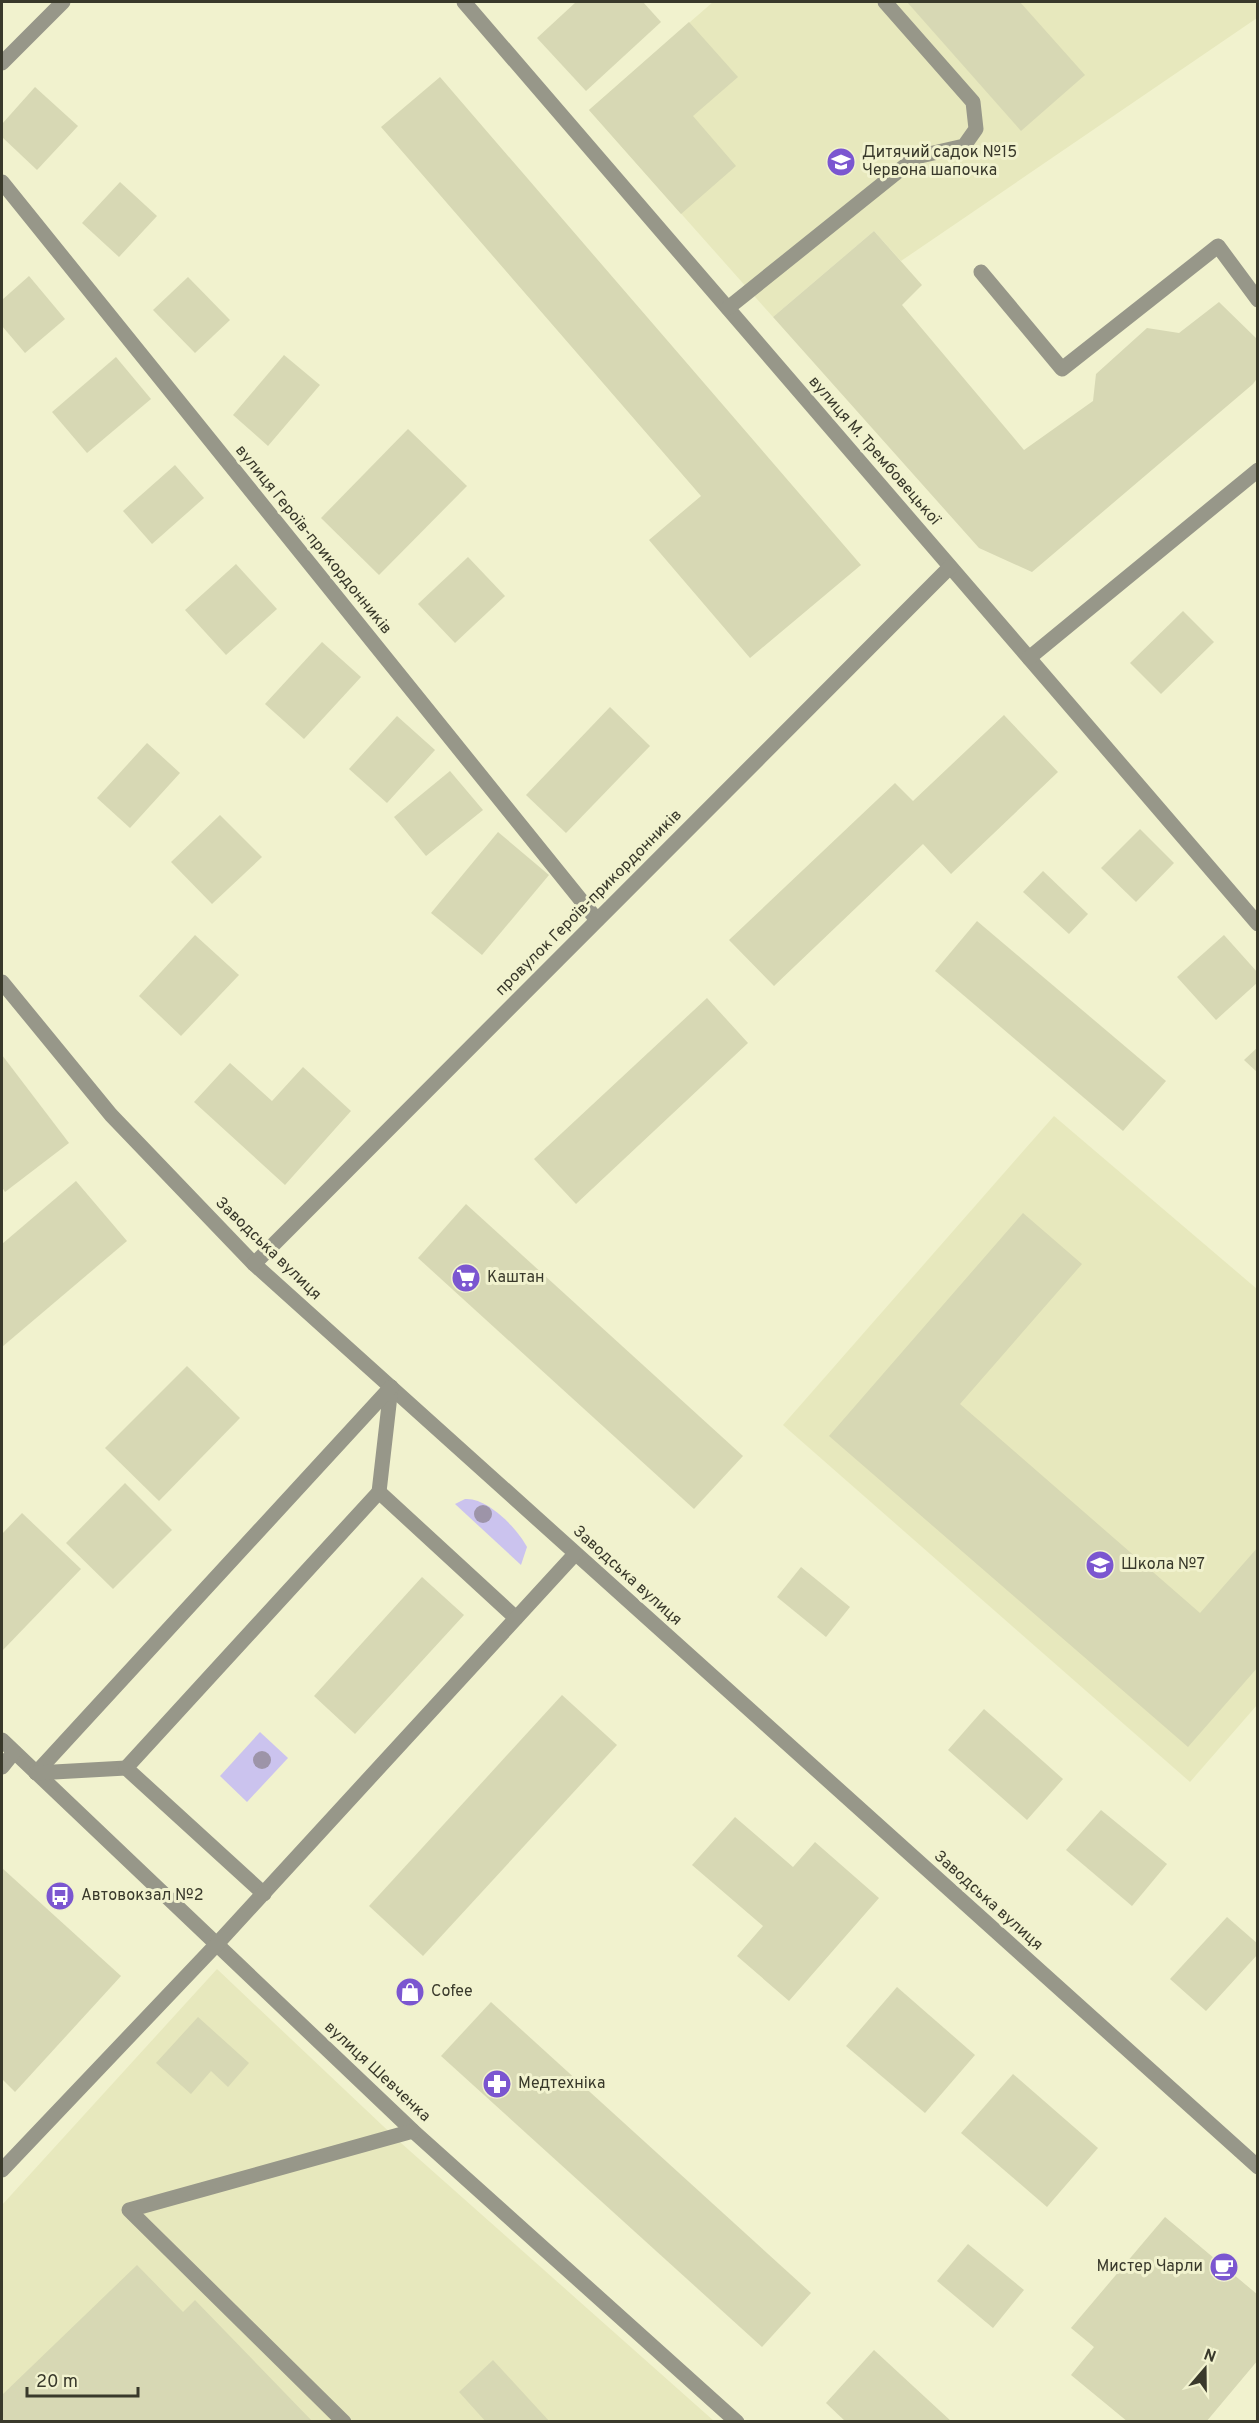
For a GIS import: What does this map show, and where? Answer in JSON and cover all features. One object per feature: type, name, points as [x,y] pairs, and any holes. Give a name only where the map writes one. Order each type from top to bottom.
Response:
[{"type":"street","points":[[2,63],[63,2]]},
{"type":"street","name":"вулиця М. Трембовецької","points":[[464,2],[1257,924]]},
{"type":"street","points":[[728,308],[916,157],[964,146],[976,129],[973,102],[885,2]]},
{"type":"street","name":"вулиця Героїв-прикордонників","points":[[2,182],[597,920]]},
{"type":"street","points":[[981,272],[1062,369],[1218,246],[1257,300]]},
{"type":"street","points":[[1029,658],[1257,470]]},
{"type":"street","name":"провулок Героїв-прикордонників","points":[[254,1264],[950,567]]},
{"type":"street","name":"Заводська вулиця","points":[[2,982],[111,1115],[254,1264],[1257,2167]]},
{"type":"street","points":[[36,1773],[126,1768],[379,1492],[391,1387]]},
{"type":"street","points":[[36,1773],[391,1387]]},
{"type":"street","points":[[379,1492],[516,1618]]},
{"type":"street","points":[[2,2170],[264,1894],[576,1554]]},
{"type":"street","name":"вулиця Шевченка","points":[[2,1740],[413,2131],[737,2421]]},
{"type":"street","points":[[2,1767],[14,1752]]},
{"type":"street","points":[[126,1768],[264,1894]]},
{"type":"street","points":[[344,2421],[129,2210],[413,2131]]},
{"type":"shaded area","name":"Дитячий садок №15 Червона шапочка","points":[[713,2],[1257,2],[1257,18],[901,261],[874,231],[773,317],[589,110]]},
{"type":"shaded area","name":"Школа №7","points":[[1054,1116],[1257,1289],[1257,1705],[1190,1782],[783,1425]]},
{"type":"shaded area","points":[[465,1499],[483,1503],[492,1508],[516,1531],[527,1547],[521,1565],[455,1504]]},
{"type":"shaded area","points":[[260,1732],[288,1758],[247,1802],[220,1776]]},
{"type":"shaded area","points":[[217,1969],[401,2143],[714,2421],[2,2421],[2,2205]]},
{"type":"building","points":[[576,2],[643,2],[661,22],[586,91],[537,38]]},
{"type":"building","points":[[907,2],[1020,2],[1085,75],[1021,131]]},
{"type":"building","points":[[689,22],[738,77],[693,116],[736,166],[681,214],[589,110]]},
{"type":"building","points":[[440,77],[861,565],[750,658],[649,540],[701,496],[381,127]]},
{"type":"building","points":[[35,87],[78,126],[37,170],[2,137],[2,124]]},
{"type":"building","points":[[120,182],[157,216],[119,257],[82,223]]},
{"type":"building","points":[[874,231],[922,285],[902,305],[1024,450],[1093,401],[1096,374],[1147,328],[1179,333],[1219,302],[1258,340],[1258,377],[1253,384],[1032,572],[979,548],[773,317]]},
{"type":"building","points":[[29,276],[65,319],[25,353],[2,326],[2,300]]},
{"type":"building","points":[[188,277],[230,320],[195,353],[153,310]]},
{"type":"building","points":[[284,355],[320,385],[268,446],[233,415]]},
{"type":"building","points":[[116,357],[151,399],[87,453],[52,412]]},
{"type":"building","points":[[408,429],[467,486],[379,575],[321,518]]},
{"type":"building","points":[[175,465],[204,498],[152,544],[123,511]]},
{"type":"building","points":[[468,557],[505,596],[455,643],[418,604]]},
{"type":"building","points":[[236,564],[277,609],[226,655],[185,610]]},
{"type":"building","points":[[1183,611],[1214,642],[1161,694],[1130,663]]},
{"type":"building","points":[[322,642],[361,677],[304,739],[265,704]]},
{"type":"building","points":[[610,707],[650,746],[566,833],[526,795]]},
{"type":"building","points":[[1004,715],[1058,772],[951,874],[923,844],[774,986],[729,940],[895,783],[913,801]]},
{"type":"building","points":[[397,716],[435,750],[387,803],[349,769]]},
{"type":"building","points":[[147,743],[180,773],[130,828],[97,798]]},
{"type":"building","points":[[450,771],[483,810],[426,856],[394,817]]},
{"type":"building","points":[[220,815],[262,857],[212,904],[171,862]]},
{"type":"building","points":[[1140,829],[1174,863],[1136,902],[1101,868]]},
{"type":"building","points":[[498,832],[549,875],[482,955],[431,913]]},
{"type":"building","points":[[1043,871],[1088,914],[1069,934],[1023,892]]},
{"type":"building","points":[[977,921],[1166,1081],[1123,1131],[935,971]]},
{"type":"building","points":[[195,935],[239,975],[181,1036],[139,996]]},
{"type":"building","points":[[1224,935],[1258,973],[1258,982],[1216,1020],[1177,977]]},
{"type":"building","points":[[707,998],[748,1043],[576,1204],[534,1159]]},
{"type":"building","points":[[1258,1047],[1258,1073],[1244,1060]]},
{"type":"building","points":[[2,1055],[69,1143],[5,1192],[2,1187]]},
{"type":"building","points":[[230,1063],[272,1101],[303,1067],[351,1111],[285,1185],[194,1102]]},
{"type":"building","points":[[76,1181],[127,1241],[2,1347],[2,1244]]},
{"type":"building","points":[[466,1204],[743,1456],[694,1509],[418,1258]]},
{"type":"building","points":[[1023,1213],[1082,1264],[960,1404],[1200,1613],[1258,1547],[1258,1667],[1188,1747],[829,1436]]},
{"type":"building","points":[[187,1366],[240,1418],[159,1501],[105,1448]]},
{"type":"building","points":[[125,1483],[172,1530],[113,1589],[66,1543]]},
{"type":"building","points":[[22,1513],[81,1569],[2,1651],[2,1534]]},
{"type":"building","points":[[801,1567],[850,1607],[826,1637],[777,1597]]},
{"type":"building","points":[[422,1577],[464,1615],[355,1734],[314,1696]]},
{"type":"building","points":[[562,1695],[617,1745],[423,1956],[369,1906]]},
{"type":"building","points":[[984,1709],[1063,1779],[1027,1820],[948,1750]]},
{"type":"building","points":[[1101,1810],[1167,1864],[1132,1906],[1066,1850]]},
{"type":"building","points":[[735,1817],[793,1867],[815,1842],[879,1898],[789,2001],[737,1956],[763,1926],[692,1865]]},
{"type":"building","points":[[2,1868],[121,1976],[15,2092],[2,2079]]},
{"type":"building","points":[[1227,1917],[1258,1944],[1258,1954],[1206,2011],[1170,1979]]},
{"type":"building","points":[[897,1987],[975,2055],[925,2113],[846,2046]]},
{"type":"building","points":[[491,2002],[811,2293],[762,2347],[441,2056]]},
{"type":"building","points":[[198,2017],[249,2063],[228,2087],[211,2071],[191,2094],[156,2063]]},
{"type":"building","points":[[1013,2074],[1098,2148],[1047,2207],[961,2133]]},
{"type":"building","points":[[1165,2217],[1258,2295],[1258,2360],[1206,2422],[1128,2422],[1071,2375],[1094,2347],[1071,2328]]},
{"type":"building","points":[[968,2244],[1024,2290],[993,2328],[937,2281]]},
{"type":"building","points":[[137,2265],[183,2312],[195,2300],[313,2422],[2,2422],[2,2395]]},
{"type":"building","points":[[874,2350],[952,2422],[846,2422],[826,2403]]},
{"type":"building","points":[[493,2360],[550,2422],[486,2422],[459,2392]]},
{"type":"place","name":"Дитячий садок №15 Червона шапочка","points":[[841,162]]},
{"type":"place","name":"Каштан","points":[[466,1278]]},
{"type":"place","name":"Школа №7","points":[[1100,1565]]},
{"type":"place","name":"Автовокзал №2","points":[[60,1896]]},
{"type":"place","name":"Cofee","points":[[410,1992]]},
{"type":"place","name":"Медтехніка","points":[[497,2084]]},
{"type":"place","name":"Мистер Чарли","points":[[1224,2267]]}]
